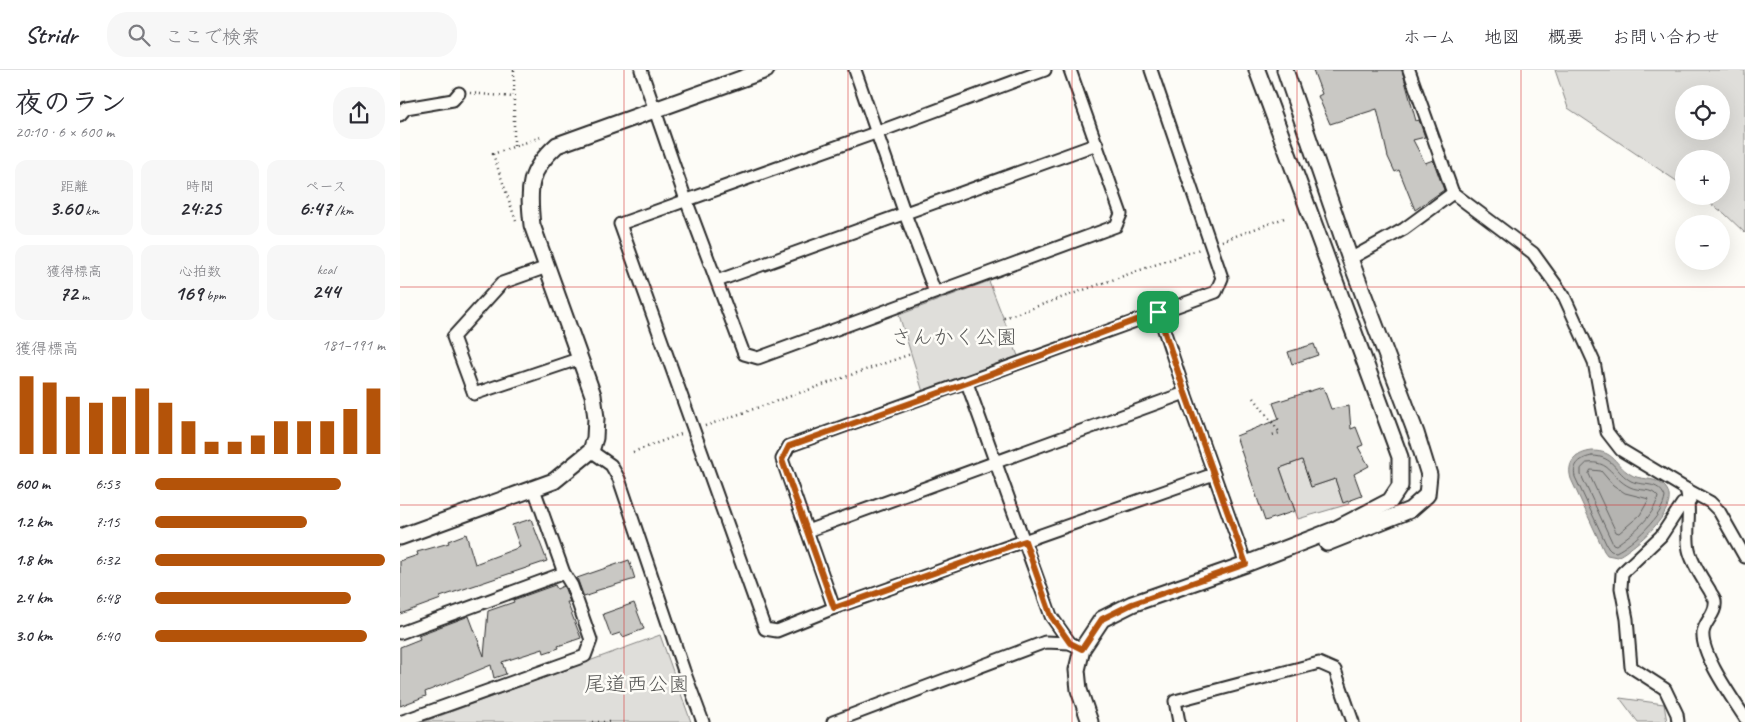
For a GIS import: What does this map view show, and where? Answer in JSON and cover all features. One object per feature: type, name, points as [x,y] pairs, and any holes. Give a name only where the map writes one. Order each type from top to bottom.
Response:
[{"type":"street","points":[[640,70],[686,200],[744,354],[758,358],[1116,226],[1121,214],[1070,70]]},
{"type":"street","points":[[400,537],[554,481],[591,452],[595,438],[594,395],[532,225],[530,203],[532,178],[543,158],[557,145],[766,70]]},
{"type":"street","points":[[856,70],[874,127],[878,132],[905,214],[935,292]]},
{"type":"street","points":[[1045,70],[620,224],[765,629],[776,631],[834,608],[1214,474]]},
{"type":"street","points":[[834,608],[782,460],[789,446],[1216,292],[1222,278],[1150,70]]},
{"type":"street","points":[[1076,646],[1102,619],[1132,604],[1246,564],[1336,529],[1390,500],[1400,486],[1400,457],[1257,70]]},
{"type":"street","points":[[1246,564],[1303,552],[1410,510],[1428,495],[1429,475],[1416,433],[1350,260],[1285,70]]},
{"type":"street","points":[[1409,70],[1453,192],[1533,254],[1564,296],[1594,362],[1607,432],[1621,450],[1710,502],[1719,511],[1745,557]]},
{"type":"street","points":[[400,115],[406,108],[454,100],[463,93]]},
{"type":"street","points":[[716,281],[1096,144]]},
{"type":"street","points":[[1350,260],[1404,229],[1453,192]]},
{"type":"street","points":[[547,267],[502,283],[453,336],[474,394],[581,358]]},
{"type":"street","points":[[1158,312],[1246,564]]},
{"type":"street","points":[[1363,359],[1384,352]]},
{"type":"street","points":[[967,383],[1051,616],[1076,646],[1076,670],[1079,690],[1090,722]]},
{"type":"street","points":[[807,531],[1185,393]]},
{"type":"street","points":[[591,452],[611,465],[619,479],[703,722]]},
{"type":"street","points":[[400,722],[585,656],[591,640],[572,586],[564,573],[534,489]]},
{"type":"street","points":[[1686,489],[1690,501],[1689,551],[1715,601],[1714,612],[1705,624],[1703,635],[1706,649],[1715,669],[1745,718]]},
{"type":"street","points":[[1678,722],[1677,714],[1665,689],[1631,667],[1627,619],[1621,588],[1622,573],[1661,536],[1682,504],[1690,501]]},
{"type":"street","points":[[400,633],[564,573]]},
{"type":"street","points":[[833,722],[1045,642],[1076,646]]},
{"type":"street","points":[[1179,722],[1175,701],[1319,663],[1335,670],[1353,722]]},
{"type":"path","points":[[514,70],[514,148]]},
{"type":"path","points":[[463,93],[514,97]]},
{"type":"path","points":[[1004,318],[1211,246],[1287,217]]},
{"type":"path","points":[[634,452],[911,354]]},
{"type":"path","points":[[1254,398],[1272,423],[1279,429],[1280,433],[1272,435]]},
{"type":"path","points":[[593,722],[610,722]]},
{"type":"green space","points":[[1555,70],[1745,70],[1745,233],[1730,219],[1730,215],[1726,215],[1712,205],[1730,205],[1730,150],[1675,150],[1675,180],[1568,108]]},
{"type":"green space","name":"さんかく公園","points":[[989,281],[1018,356],[923,392],[899,315]]},
{"type":"green space","points":[[1302,460],[1311,487],[1335,479],[1343,502],[1348,501],[1349,504],[1298,519],[1280,468]]},
{"type":"green space","name":"尾道西公園","points":[[660,635],[691,722],[423,722]]},
{"type":"green space","points":[[1620,698],[1664,704],[1667,722],[1638,722]]},
{"type":"water","points":[[1592,451],[1605,453],[1634,476],[1659,482],[1669,493],[1664,514],[1656,525],[1646,536],[1617,557],[1607,555],[1604,551],[1571,479],[1570,468],[1574,459],[1581,454]]},
{"type":"building","points":[[1313,70],[1402,70],[1416,121],[1419,120],[1425,137],[1413,140],[1425,163],[1433,160],[1444,190],[1415,210],[1399,170],[1395,172],[1388,157],[1377,109],[1330,124],[1318,96],[1322,94]]},
{"type":"building","points":[[1314,344],[1318,355],[1292,364],[1288,352]]},
{"type":"building","points":[[1323,387],[1331,409],[1349,406],[1351,429],[1356,427],[1363,445],[1358,447],[1369,466],[1354,474],[1362,496],[1343,503],[1335,479],[1311,487],[1302,460],[1280,468],[1295,511],[1265,521],[1236,436],[1279,419],[1273,403]]},
{"type":"building","points":[[531,519],[547,561],[440,597],[441,599],[400,614],[400,561],[418,555],[417,552],[449,543],[448,541],[466,534],[475,564],[520,547],[512,525]]},
{"type":"building","points":[[629,560],[635,579],[595,591],[596,593],[584,597],[577,578]]},
{"type":"building","points":[[555,585],[557,589],[563,586],[565,589],[570,602],[567,602],[581,638],[544,653],[543,649],[502,662],[506,674],[494,678],[491,665],[425,692],[426,696],[400,706],[400,647],[420,639],[418,635],[469,616],[484,656],[488,611]]},
{"type":"building","points":[[634,603],[644,629],[623,637],[620,633],[611,636],[603,614]]},
{"type":"route","points":[[1158,312],[1246,564],[1132,604],[1102,619],[1082,649],[1070,643],[1051,616],[1025,541],[834,608],[782,460],[789,446],[967,383],[1158,312]]}]
